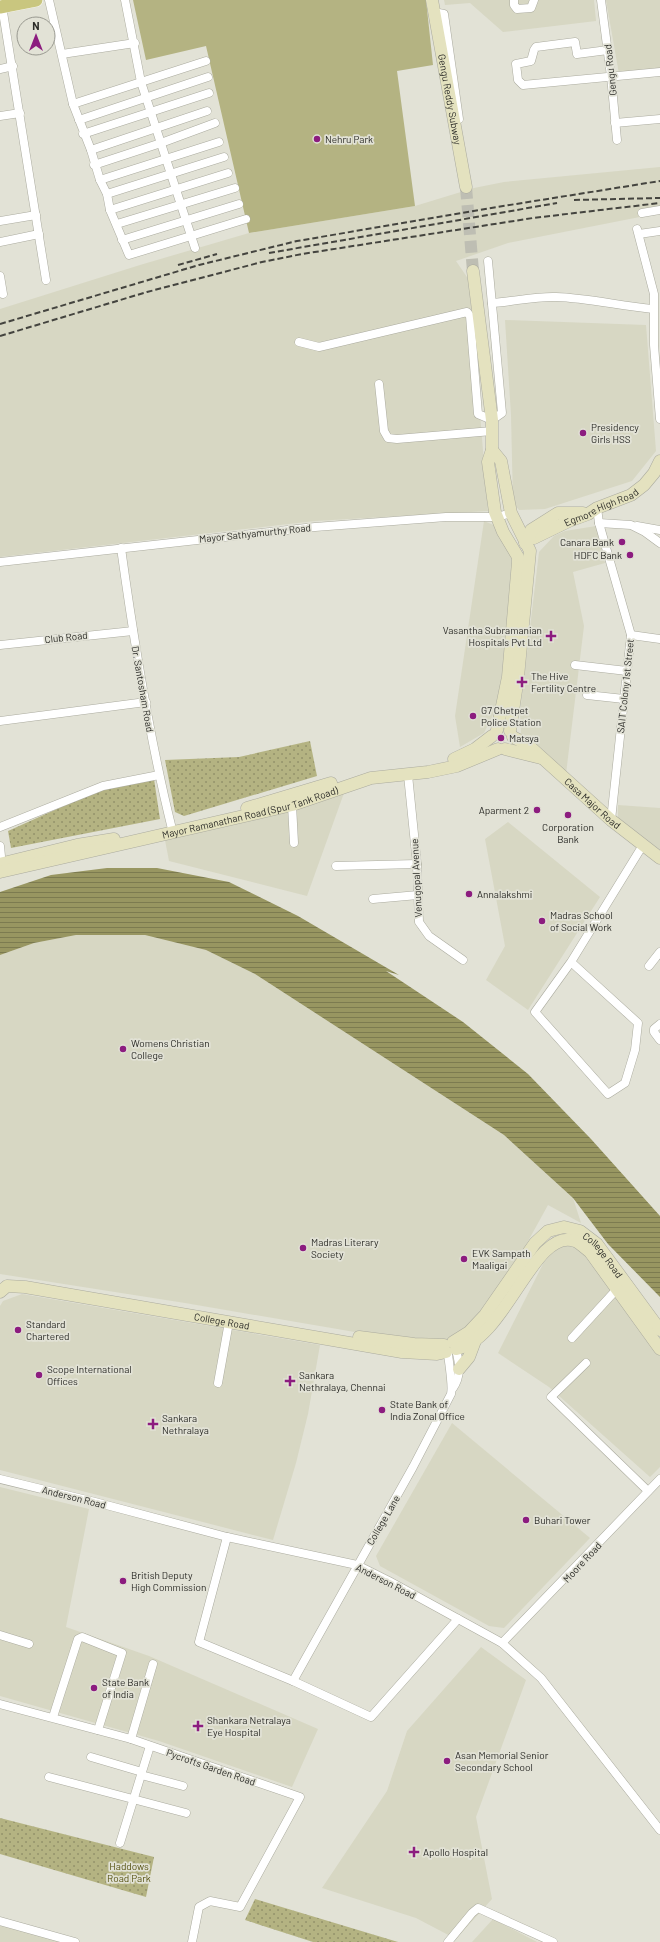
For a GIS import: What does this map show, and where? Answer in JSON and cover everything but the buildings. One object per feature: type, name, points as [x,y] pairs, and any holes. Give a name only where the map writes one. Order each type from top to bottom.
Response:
[{"type":"main road","points":[[1,7],[36,0]]},
{"type":"main road","name":"Gengu Reddy Subway","points":[[432,6],[466,187]]},
{"type":"main road","points":[[473,271],[492,425],[492,450],[488,462],[497,517],[518,562],[508,677],[492,743],[501,749],[541,758]]},
{"type":"main road","points":[[492,450],[501,461],[511,513],[528,540],[530,551],[510,746],[501,749]]},
{"type":"main road","name":"Egmore High Road","points":[[593,511],[631,495],[644,485],[654,473],[660,461]]},
{"type":"main road","points":[[514,552],[528,540],[532,530],[558,513],[593,511]]},
{"type":"main road","points":[[494,733],[504,728],[511,734]]},
{"type":"main road","name":"Mayor Ramanathan Road (Spur Tank Road)","points":[[1,868],[77,845],[172,829],[367,773],[407,769],[446,761],[466,754],[494,733]]},
{"type":"main road","name":"Casa Major Road","points":[[511,734],[528,745],[611,820],[660,858]]},
{"type":"main road","name":"Mayor Ramanathan Road (Spur Tank Road)","points":[[1,868],[292,804],[371,778],[408,775],[457,766],[501,749]]},
{"type":"main road","name":"College Road","points":[[451,1349],[485,1315],[535,1242],[548,1231],[564,1227],[580,1231],[596,1244],[660,1330]]},
{"type":"main road","name":"College Road","points":[[0,1292],[7,1286],[25,1287],[402,1352],[437,1354],[475,1342],[496,1321],[543,1251],[554,1242],[564,1239],[577,1241],[590,1252],[660,1349]]},
{"type":"main road","name":"College Road","points":[[0,1280],[26,1282],[313,1331],[451,1349]]},
{"type":"main road","points":[[459,1369],[469,1357],[475,1342]]},
{"type":"street","points":[[49,0],[73,104],[91,150],[94,165],[107,194],[110,210],[129,255],[246,219]]},
{"type":"street","points":[[125,0],[141,82],[195,248]]},
{"type":"street","points":[[514,0],[514,5],[517,9],[532,8],[534,0]]},
{"type":"street","name":"Gengu Road","points":[[601,0],[611,76],[617,140]]},
{"type":"street","points":[[432,6],[444,14],[464,151]]},
{"type":"street","points":[[1,7],[20,113],[46,280]]},
{"type":"street","points":[[608,50],[577,54],[575,42],[536,47],[531,61],[516,64],[515,68],[518,80],[523,85],[660,72]]},
{"type":"street","points":[[62,54],[134,43]]},
{"type":"street","points":[[73,104],[206,61]]},
{"type":"street","points":[[0,69],[12,66]]},
{"type":"street","points":[[79,120],[208,77]]},
{"type":"street","points":[[84,134],[209,93]]},
{"type":"street","points":[[91,150],[155,127],[207,111]]},
{"type":"street","points":[[0,116],[20,113]]},
{"type":"street","points":[[615,123],[660,119]]},
{"type":"street","points":[[94,165],[215,123]]},
{"type":"street","points":[[100,180],[219,142]]},
{"type":"street","points":[[107,194],[224,157]]},
{"type":"street","points":[[110,210],[228,173]]},
{"type":"street","points":[[117,224],[181,206],[235,188]]},
{"type":"street","points":[[122,240],[239,204]]},
{"type":"street","points":[[642,213],[660,210]]},
{"type":"street","points":[[0,221],[36,215]]},
{"type":"street","points":[[660,231],[638,231],[657,294],[653,309],[657,345],[660,420]]},
{"type":"street","points":[[0,242],[39,234]]},
{"type":"street","points":[[379,384],[384,432],[388,438],[397,439],[492,425],[502,413],[488,261]]},
{"type":"street","points":[[0,276],[3,294]]},
{"type":"street","points":[[492,303],[554,297],[608,302],[630,307],[653,309]]},
{"type":"street","points":[[300,342],[319,347],[467,312],[470,316],[478,414],[492,425]]},
{"type":"street","name":"SAIT Colony 1st Street","points":[[593,511],[599,523],[631,635],[611,820]]},
{"type":"street","name":"Mayor Sathyamurthy Road","points":[[0,562],[315,526],[446,517],[497,517],[511,513]]},
{"type":"street","points":[[599,523],[631,525],[660,530]]},
{"type":"street","points":[[631,525],[645,532],[660,543]]},
{"type":"street","name":"Dr. Santosham Road","points":[[121,548],[133,631],[159,775],[172,829]]},
{"type":"street","name":"Club Road","points":[[0,645],[133,631]]},
{"type":"street","points":[[631,635],[660,639]]},
{"type":"street","points":[[575,665],[627,671]]},
{"type":"street","points":[[587,695],[624,699]]},
{"type":"street","points":[[0,722],[146,702]]},
{"type":"street","points":[[0,827],[103,786],[159,775]]},
{"type":"street","name":"Venugopal Avenue","points":[[408,775],[417,864],[419,922],[430,936],[463,960]]},
{"type":"street","points":[[292,804],[294,843]]},
{"type":"street","points":[[571,962],[638,1023],[635,1050],[624,1083],[608,1094],[535,1012],[571,962],[643,845]]},
{"type":"street","points":[[0,846],[1,868]]},
{"type":"street","points":[[336,866],[417,864]]},
{"type":"street","points":[[373,899],[418,895]]},
{"type":"street","points":[[649,966],[660,952]]},
{"type":"street","points":[[660,1024],[654,1029],[654,1032],[660,1040]]},
{"type":"street","points":[[572,1338],[617,1289]]},
{"type":"street","points":[[218,1383],[229,1322]]},
{"type":"street","points":[[451,1349],[459,1369]]},
{"type":"street","points":[[451,1349],[450,1378],[453,1388]]},
{"type":"street","points":[[586,1363],[551,1397],[648,1491]]},
{"type":"street","name":"College Lane","points":[[294,1681],[413,1467],[459,1378],[459,1369]]},
{"type":"street","name":"Anderson Road","points":[[0,1479],[95,1502],[227,1537],[358,1565],[502,1643],[541,1678],[660,1830]]},
{"type":"street","name":"Moore Road","points":[[502,1643],[584,1560],[660,1479]]},
{"type":"street","points":[[227,1537],[199,1642],[294,1681],[371,1718],[458,1619]]},
{"type":"street","points":[[0,1635],[29,1644]]},
{"type":"street","points":[[53,1717],[78,1638],[82,1637],[122,1653],[98,1730]]},
{"type":"street","points":[[131,1739],[153,1664]]},
{"type":"street","name":"Pycrofts Garden Road","points":[[0,1704],[131,1739],[300,1797],[240,1907],[210,1901],[200,1907],[192,1942]]},
{"type":"street","points":[[120,1843],[150,1746]]},
{"type":"street","points":[[92,1757],[141,1774],[183,1786]]},
{"type":"street","points":[[49,1777],[186,1814]]},
{"type":"street","points":[[448,1942],[478,1908],[553,1942]]},
{"type":"street","points":[[0,1921],[75,1942]]},
{"type":"shaded area","points":[[444,0],[594,0],[596,21],[503,32],[470,3],[445,5]]},
{"type":"shaded area","points":[[606,0],[660,0],[660,69],[619,74]]},
{"type":"shaded area","points":[[660,167],[660,213],[508,243],[456,261],[469,280],[488,511],[315,521],[0,557],[0,309],[140,265],[249,233],[415,206],[474,188],[504,182]]},
{"type":"shaded area","name":"Presidency Girls HSS","points":[[505,320],[646,325],[656,451],[632,481],[545,509],[519,510],[513,503],[511,415]]},
{"type":"shaded area","points":[[484,521],[496,526],[517,564],[498,705],[484,733],[460,747],[455,716]]},
{"type":"shaded area","points":[[596,526],[605,563],[573,572],[584,626],[566,774],[521,735],[520,712],[539,552],[554,536],[565,531]]},
{"type":"shaded area","points":[[344,793],[307,896],[169,861],[165,840]]},
{"type":"shaded area","points":[[618,805],[660,808],[660,850],[618,818]]},
{"type":"shaded area","name":"Madras School of Social Work","points":[[508,822],[600,897],[528,1010],[486,980],[505,946],[485,839]]},
{"type":"shaded area","points":[[107,868],[157,868],[229,882],[298,916],[399,975],[386,971],[463,1022],[528,1074],[591,1139],[660,1216],[660,1297],[608,1244],[573,1198],[504,1135],[255,974],[206,950],[145,935],[76,935],[34,943],[0,955],[0,892],[51,875]]},
{"type":"shaded area","points":[[76,935],[145,935],[206,950],[255,974],[504,1135],[573,1198],[581,1223],[548,1205],[488,1314],[467,1334],[445,1341],[419,1343],[185,1303],[0,1274],[0,955],[34,943]]},
{"type":"shaded area","points":[[564,1246],[575,1246],[584,1251],[660,1356],[660,1467],[650,1477],[549,1387],[498,1353],[544,1262],[553,1252]]},
{"type":"shaded area","name":"Sankara Nethralaya","points":[[22,1294],[320,1345],[308,1414],[296,1463],[273,1540],[0,1470],[0,1306],[3,1301]]},
{"type":"shaded area","points":[[452,1423],[590,1538],[504,1628],[489,1626],[380,1566],[376,1556]]},
{"type":"shaded area","points":[[0,1487],[89,1509],[66,1627],[149,1656],[318,1729],[292,1787],[159,1741],[0,1696]]},
{"type":"shaded area","points":[[481,1647],[526,1680],[476,1817],[492,1899],[456,1939],[416,1918],[322,1888],[387,1791],[407,1731]]},
{"type":"shaded area","points":[[493,1919],[537,1942],[472,1942]]},
{"type":"shaded area","points":[[0,1926],[5,1926],[60,1942],[0,1942]]},
{"type":"green space","name":"Nehru Park","points":[[133,0],[426,0],[433,65],[397,71],[415,206],[249,233],[206,46],[146,60]]},
{"type":"green space","points":[[310,741],[317,776],[184,816],[175,812],[165,760],[239,757]]},
{"type":"green space","points":[[154,779],[160,819],[11,848],[8,831],[108,786]]},
{"type":"green space","name":"Haddows Road Park","points":[[0,1818],[154,1857],[146,1897],[0,1854]]},
{"type":"green space","points":[[255,1899],[398,1942],[313,1942],[245,1920]]},
{"type":"tunnel","points":[[466,187],[473,271]]},
{"type":"railway","points":[[0,324],[199,265],[297,241],[660,181]]},
{"type":"railway","points":[[574,200],[660,198]]},
{"type":"railway","points":[[269,253],[557,203]]},
{"type":"railway","points":[[0,336],[147,292],[262,262],[302,254],[533,218],[660,203]]},
{"type":"railway","points":[[178,265],[217,254]]},
{"type":"place","name":"Nehru Park","points":[[317,139]]},
{"type":"place","name":"Presidency Girls HSS","points":[[583,433]]},
{"type":"place","name":"Canara Bank","points":[[622,542]]},
{"type":"place","name":"HDFC Bank","points":[[630,555]]},
{"type":"place","name":"Vasantha Subramanian Hospitals Pvt Ltd","points":[[551,636]]},
{"type":"place","name":"The Hive Fertility Centre","points":[[522,682]]},
{"type":"place","name":"G7 Chetpet Police Station","points":[[473,716]]},
{"type":"place","name":"Matsya","points":[[501,738]]},
{"type":"place","name":"Aparment 2","points":[[537,810]]},
{"type":"place","name":"Corporation Bank","points":[[568,815]]},
{"type":"place","name":"Annalakshmi","points":[[469,894]]},
{"type":"place","name":"Madras School of Social Work","points":[[542,921]]},
{"type":"place","name":"Womens Christian College","points":[[123,1049]]},
{"type":"place","name":"Madras Literary Society","points":[[303,1248]]},
{"type":"place","name":"EVK Sampath Maaligai","points":[[464,1259]]},
{"type":"place","name":"Standard Chartered","points":[[18,1330]]},
{"type":"place","name":"Scope International Offices","points":[[39,1375]]},
{"type":"place","name":"Sankara Nethralaya, Chennai","points":[[290,1381]]},
{"type":"place","name":"State Bank of India Zonal Office","points":[[382,1410]]},
{"type":"place","name":"Sankara Nethralaya","points":[[153,1424]]},
{"type":"place","name":"Buhari Tower","points":[[526,1520]]},
{"type":"place","name":"British Deputy High Commission","points":[[123,1581]]},
{"type":"place","name":"State Bank of India","points":[[94,1688]]},
{"type":"place","name":"Shankara Netralaya Eye Hospital","points":[[198,1726]]},
{"type":"place","name":"Asan Memorial Senior Secondary School","points":[[447,1761]]},
{"type":"place","name":"Apollo Hospital","points":[[414,1852]]}]
